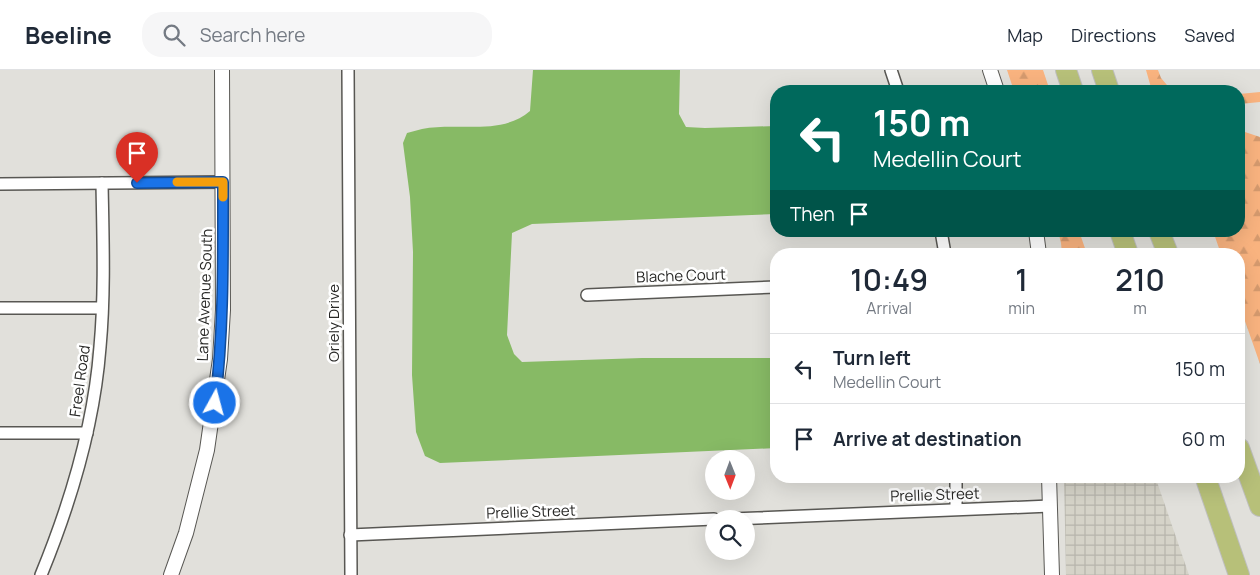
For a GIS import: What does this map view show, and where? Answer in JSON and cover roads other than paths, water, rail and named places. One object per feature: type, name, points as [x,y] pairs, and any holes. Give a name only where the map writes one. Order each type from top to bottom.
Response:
[{"type":"highway","points":[[1066,70],[1071,85]]},
{"type":"highway","points":[[1102,70],[1107,85]]},
{"type":"highway","points":[[1245,465],[1260,506]]},
{"type":"highway","points":[[1207,483],[1240,575]]},
{"type":"street","name":"Lane Avenue South","points":[[171,575],[186,533],[198,490],[215,403],[220,358],[223,310],[222,70]]},
{"type":"street","name":"Oriely Drive","points":[[348,70],[351,575]]},
{"type":"street","points":[[891,70],[896,85]]},
{"type":"street","points":[[990,70],[995,85]]},
{"type":"street","points":[[0,184],[223,182]]},
{"type":"street","name":"Freel Road","points":[[41,575],[68,505],[87,433],[96,382],[102,308],[102,183]]},
{"type":"street","name":"Blache Court","points":[[587,295],[770,287]]},
{"type":"street","points":[[0,308],[102,308]]},
{"type":"street","points":[[0,434],[87,433]]},
{"type":"street","points":[[956,483],[956,509]]},
{"type":"street","points":[[1049,483],[1052,575]]},
{"type":"street","name":"Prellie Street","points":[[755,518],[1050,506]]},
{"type":"street","name":"Prellie Street","points":[[350,535],[705,520]]}]
